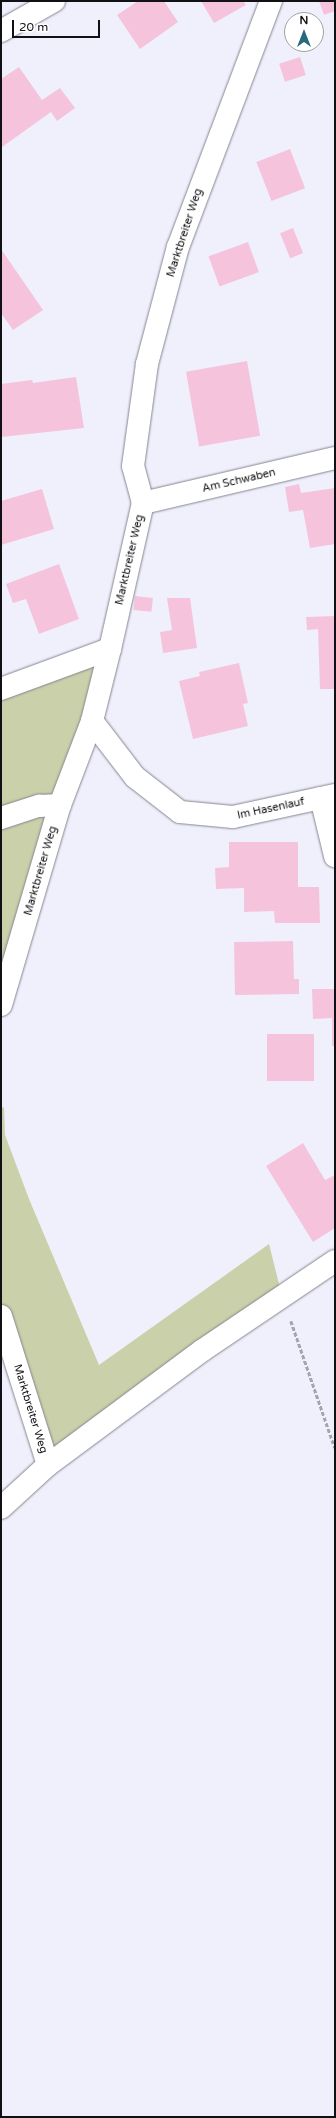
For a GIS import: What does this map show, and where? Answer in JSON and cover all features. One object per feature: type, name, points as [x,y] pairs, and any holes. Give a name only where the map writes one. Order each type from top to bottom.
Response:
[{"type":"street","points":[[1,31],[54,1]]},
{"type":"street","name":"Marktbreiter Weg","points":[[1,1005],[60,806],[92,721],[110,649],[143,503],[133,466],[147,364],[178,247],[270,1]]},
{"type":"street","name":"Am Schwaben","points":[[143,503],[335,458]]},
{"type":"street","points":[[1,689],[110,649]]},
{"type":"street","name":"Im Hasenlauf","points":[[92,721],[135,777],[180,812],[233,817],[328,796],[335,856]]},
{"type":"street","points":[[1,818],[39,806],[60,806]]},
{"type":"street","points":[[48,1465],[203,1350],[335,1261]]},
{"type":"street","name":"Marktbreiter Weg","points":[[1,1316],[48,1465],[1,1508]]},
{"type":"path","points":[[282,1296],[335,1448]]},
{"type":"green space","points":[[110,649],[1,1005],[1,689]]},
{"type":"green space","points":[[4,1107],[5,1135],[29,1199],[99,1365],[269,1244],[282,1296],[48,1465],[1,1316],[1,1108]]},
{"type":"building","points":[[138,1],[164,1],[178,22],[140,49],[117,15]]},
{"type":"building","points":[[201,1],[243,1],[246,5],[214,23]]},
{"type":"building","points":[[319,1],[335,1],[335,11],[324,15]]},
{"type":"building","points":[[300,57],[306,75],[285,82],[279,64]]},
{"type":"building","points":[[19,67],[42,100],[60,88],[75,108],[57,121],[51,112],[2,147],[1,79]]},
{"type":"building","points":[[290,149],[305,188],[271,201],[256,162]]},
{"type":"building","points":[[293,228],[303,253],[290,258],[280,233]]},
{"type":"building","points":[[248,242],[259,272],[219,286],[209,256]]},
{"type":"building","points":[[1,249],[43,310],[13,330],[1,313]]},
{"type":"building","points":[[247,361],[260,436],[199,447],[186,372]]},
{"type":"building","points":[[76,377],[84,428],[1,437],[1,384],[32,380],[33,383]]},
{"type":"building","points":[[299,484],[301,493],[335,488],[335,544],[310,548],[303,510],[289,512],[285,487]]},
{"type":"building","points":[[42,489],[54,529],[1,545],[1,501]]},
{"type":"building","points":[[59,564],[79,619],[39,634],[26,599],[13,603],[6,584]]},
{"type":"building","points":[[135,596],[153,598],[151,612],[134,610]]},
{"type":"building","points":[[167,598],[190,598],[197,648],[163,653],[160,632],[172,630]]},
{"type":"building","points":[[335,616],[335,689],[320,689],[318,629],[307,630],[306,617]]},
{"type":"building","points":[[239,663],[248,703],[243,704],[248,726],[193,739],[179,681],[200,676],[199,672]]},
{"type":"building","points":[[229,842],[298,842],[298,887],[319,887],[320,923],[275,923],[274,911],[244,912],[244,888],[216,889],[215,868],[229,867]]},
{"type":"building","points":[[293,941],[294,979],[299,979],[299,994],[235,995],[234,942]]},
{"type":"building","points":[[312,989],[335,989],[335,1046],[332,1046],[332,1018],[313,1019]]},
{"type":"building","points":[[267,1034],[314,1034],[314,1081],[267,1081]]},
{"type":"building","points":[[303,1143],[325,1180],[335,1175],[335,1228],[313,1242],[266,1166]]}]
